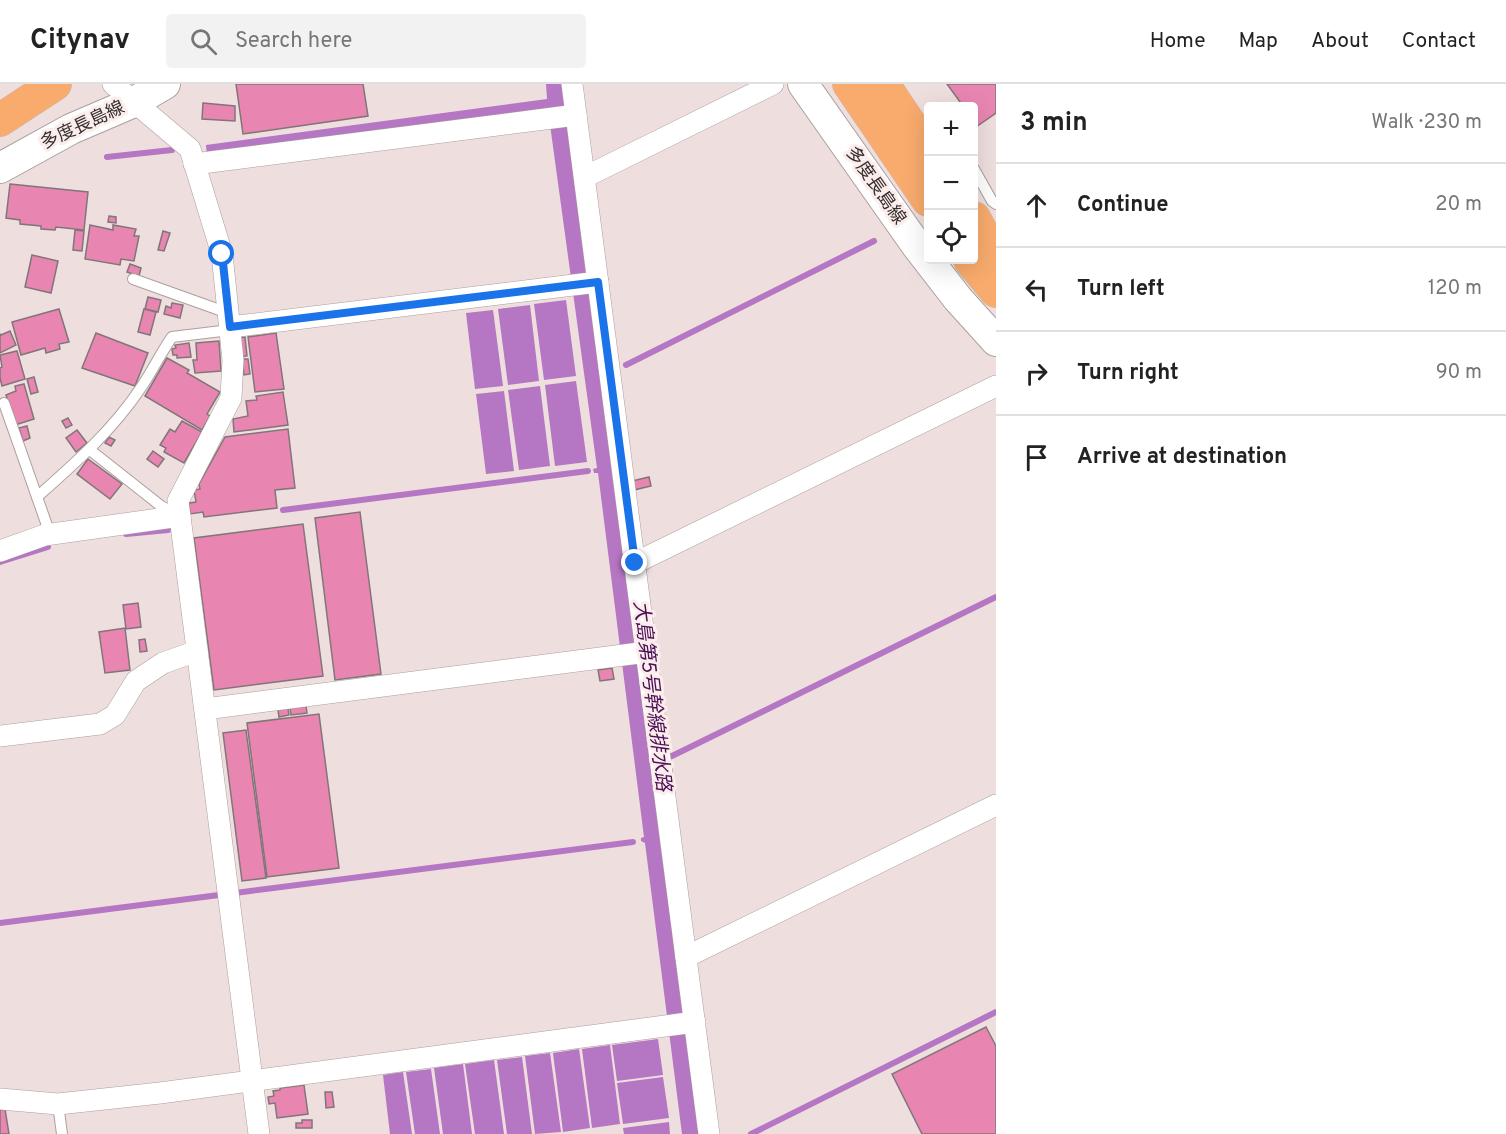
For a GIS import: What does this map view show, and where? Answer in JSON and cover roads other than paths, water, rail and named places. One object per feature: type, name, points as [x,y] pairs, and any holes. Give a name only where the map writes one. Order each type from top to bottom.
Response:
[{"type":"highway","points":[[0,104],[30,84]]},
{"type":"highway","points":[[0,120],[55,84]]},
{"type":"highway","points":[[849,84],[924,194]]},
{"type":"highway","points":[[883,84],[924,145]]},
{"type":"highway","points":[[978,225],[996,258]]},
{"type":"highway","points":[[973,264],[996,291]]},
{"type":"main road","name":"多度長島線","points":[[0,168],[71,129],[124,93],[165,84]]},
{"type":"main road","name":"多度長島線","points":[[803,84],[917,246],[958,299],[996,341]]},
{"type":"street","points":[[572,84],[574,115],[585,177],[596,282],[635,563],[643,652],[709,1134]]},
{"type":"street","points":[[585,177],[773,84]]},
{"type":"street","points":[[124,93],[190,149],[222,254],[233,360],[231,399],[178,501],[259,1134]]},
{"type":"street","points":[[194,164],[574,115]]},
{"type":"street","points":[[229,323],[596,282]]},
{"type":"street","points":[[635,563],[996,386]]},
{"type":"street","points":[[0,551],[50,534],[180,516]]},
{"type":"street","points":[[0,736],[100,723],[115,715],[135,681],[163,663],[197,651]]},
{"type":"street","points":[[205,709],[643,652]]},
{"type":"street","points":[[686,957],[996,805]]},
{"type":"street","points":[[0,1099],[58,1104],[253,1081],[692,1023]]},
{"type":"lane","points":[[978,176],[996,204]]},
{"type":"lane","points":[[133,279],[229,323]]},
{"type":"lane","points":[[37,497],[90,450],[141,389],[157,358],[172,337],[229,323]]},
{"type":"lane","points":[[4,403],[50,534]]},
{"type":"lane","points":[[90,450],[161,506],[180,516]]},
{"type":"lane","points":[[58,1104],[62,1134]]},
{"type":"waterway","points":[[107,157],[172,150]]},
{"type":"waterway","points":[[626,365],[874,241]]},
{"type":"waterway","points":[[283,510],[588,471]]},
{"type":"waterway","points":[[126,534],[168,530]]},
{"type":"waterway","points":[[0,562],[48,547]]},
{"type":"waterway","name":"大島第5号幹線排水路","points":[[672,756],[996,597]]},
{"type":"waterway","points":[[235,893],[633,842]]},
{"type":"waterway","points":[[0,923],[219,895]]},
{"type":"waterway","points":[[751,1134],[996,1012]]}]
